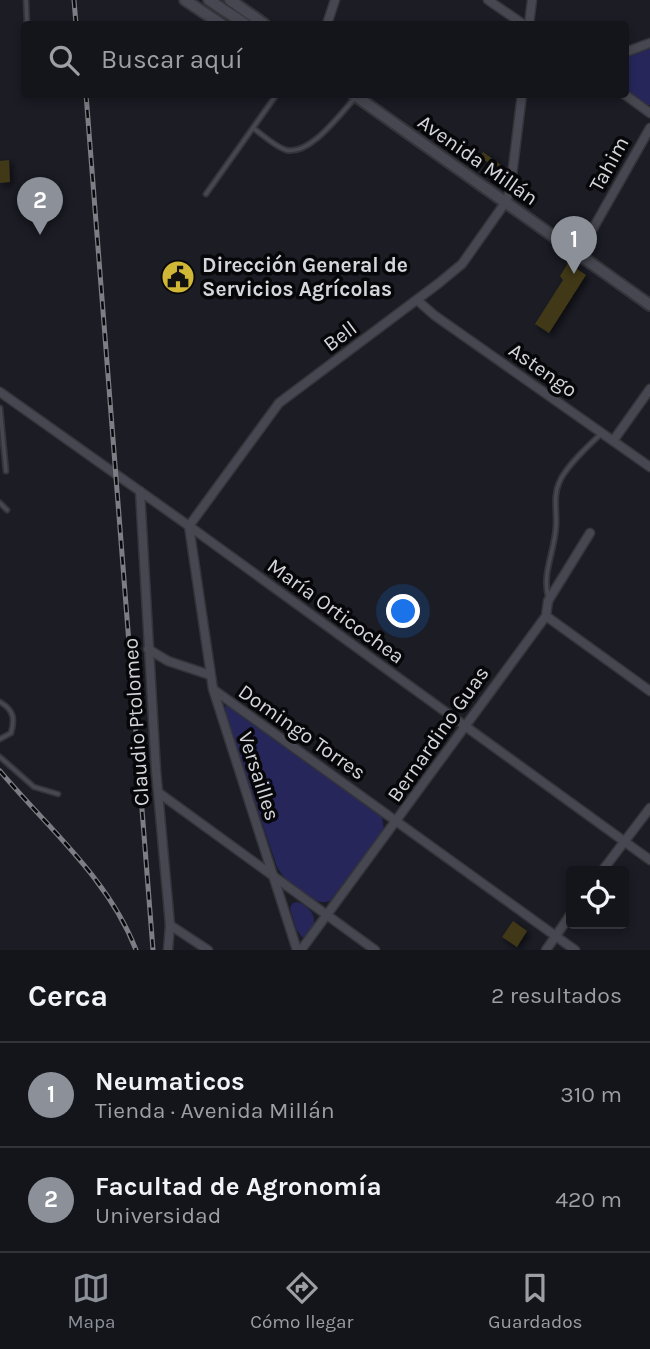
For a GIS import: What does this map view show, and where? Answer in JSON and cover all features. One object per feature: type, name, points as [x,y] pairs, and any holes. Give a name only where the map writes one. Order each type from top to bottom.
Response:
[{"type":"main road","points":[[185,0],[216,21]]},
{"type":"main road","points":[[209,0],[240,21]]},
{"type":"main road","points":[[230,0],[260,21]]},
{"type":"main road","name":"Avenida Millán","points":[[358,98],[650,306]]},
{"type":"street","points":[[328,21],[335,0]]},
{"type":"street","points":[[488,0],[519,21]]},
{"type":"street","points":[[529,21],[532,0]]},
{"type":"street","points":[[629,51],[650,43]]},
{"type":"street","name":"Bell","points":[[189,526],[279,403],[462,264],[505,203],[512,182],[522,98]]},
{"type":"street","points":[[629,98],[650,113]]},
{"type":"street","name":"Tahim","points":[[578,255],[650,128]]},
{"type":"street","name":"Astengo","points":[[417,300],[434,316],[650,467]]},
{"type":"street","points":[[613,441],[650,389]]},
{"type":"street","name":"María Orticochea","points":[[0,392],[650,860]]},
{"type":"street","name":"Claudio Ptolomeo","points":[[140,491],[148,649],[170,925],[168,950]]},
{"type":"street","name":"Versailles","points":[[189,526],[213,689],[299,950]]},
{"type":"street","name":"Bernardino Guas","points":[[299,950],[398,821],[546,616],[549,598],[590,533]]},
{"type":"street","points":[[546,616],[650,691]]},
{"type":"street","points":[[148,649],[168,660],[210,675]]},
{"type":"street","points":[[150,673],[168,660]]},
{"type":"street","name":"Domingo Torres","points":[[213,689],[575,950]]},
{"type":"street","points":[[159,793],[375,950]]},
{"type":"street","points":[[606,866],[650,808]]},
{"type":"street","points":[[546,950],[566,921]]},
{"type":"street","points":[[170,925],[208,950]]},
{"type":"lane","points":[[26,0],[27,21]]},
{"type":"lane","points":[[206,194],[274,98]]},
{"type":"lane","points":[[253,128],[285,149],[304,148],[315,140],[353,98]]},
{"type":"lane","points":[[0,408],[6,471]]},
{"type":"lane","points":[[549,598],[546,588],[547,571],[555,540],[556,489],[560,479],[602,433]]},
{"type":"lane","points":[[0,503],[7,510]]},
{"type":"lane","points":[[0,702],[13,714],[14,723],[11,733],[0,739]]},
{"type":"lane","points":[[0,757],[34,787],[58,794]]},
{"type":"shaded area","points":[[650,47],[650,105],[629,93],[629,55]]},
{"type":"shaded area","points":[[227,704],[382,817],[384,831],[330,901],[323,902],[307,897],[286,880],[277,867],[228,722],[225,707]]},
{"type":"shaded area","points":[[298,902],[314,917],[313,926],[306,937],[302,937],[296,929],[290,908],[293,903]]},
{"type":"building","points":[[483,152],[501,165],[494,174],[487,169],[490,164],[480,157]]},
{"type":"building","points":[[9,160],[10,182],[0,183],[0,161]]},
{"type":"building","points":[[568,263],[586,275],[549,333],[535,324],[563,280],[560,276]]},
{"type":"building","points":[[513,921],[527,931],[517,947],[502,937]]},
{"type":"railway","points":[[74,0],[76,21]]},
{"type":"railway","points":[[86,98],[153,950]]},
{"type":"railway","points":[[0,771],[94,877],[124,924],[136,950]]},
{"type":"place","name":"Facultad de Agronomía","points":[[40,235]]},
{"type":"place","name":"Neumaticos","points":[[574,274]]},
{"type":"place","name":"Dirección General de Servicios Agrícolas","points":[[178,277]]}]
